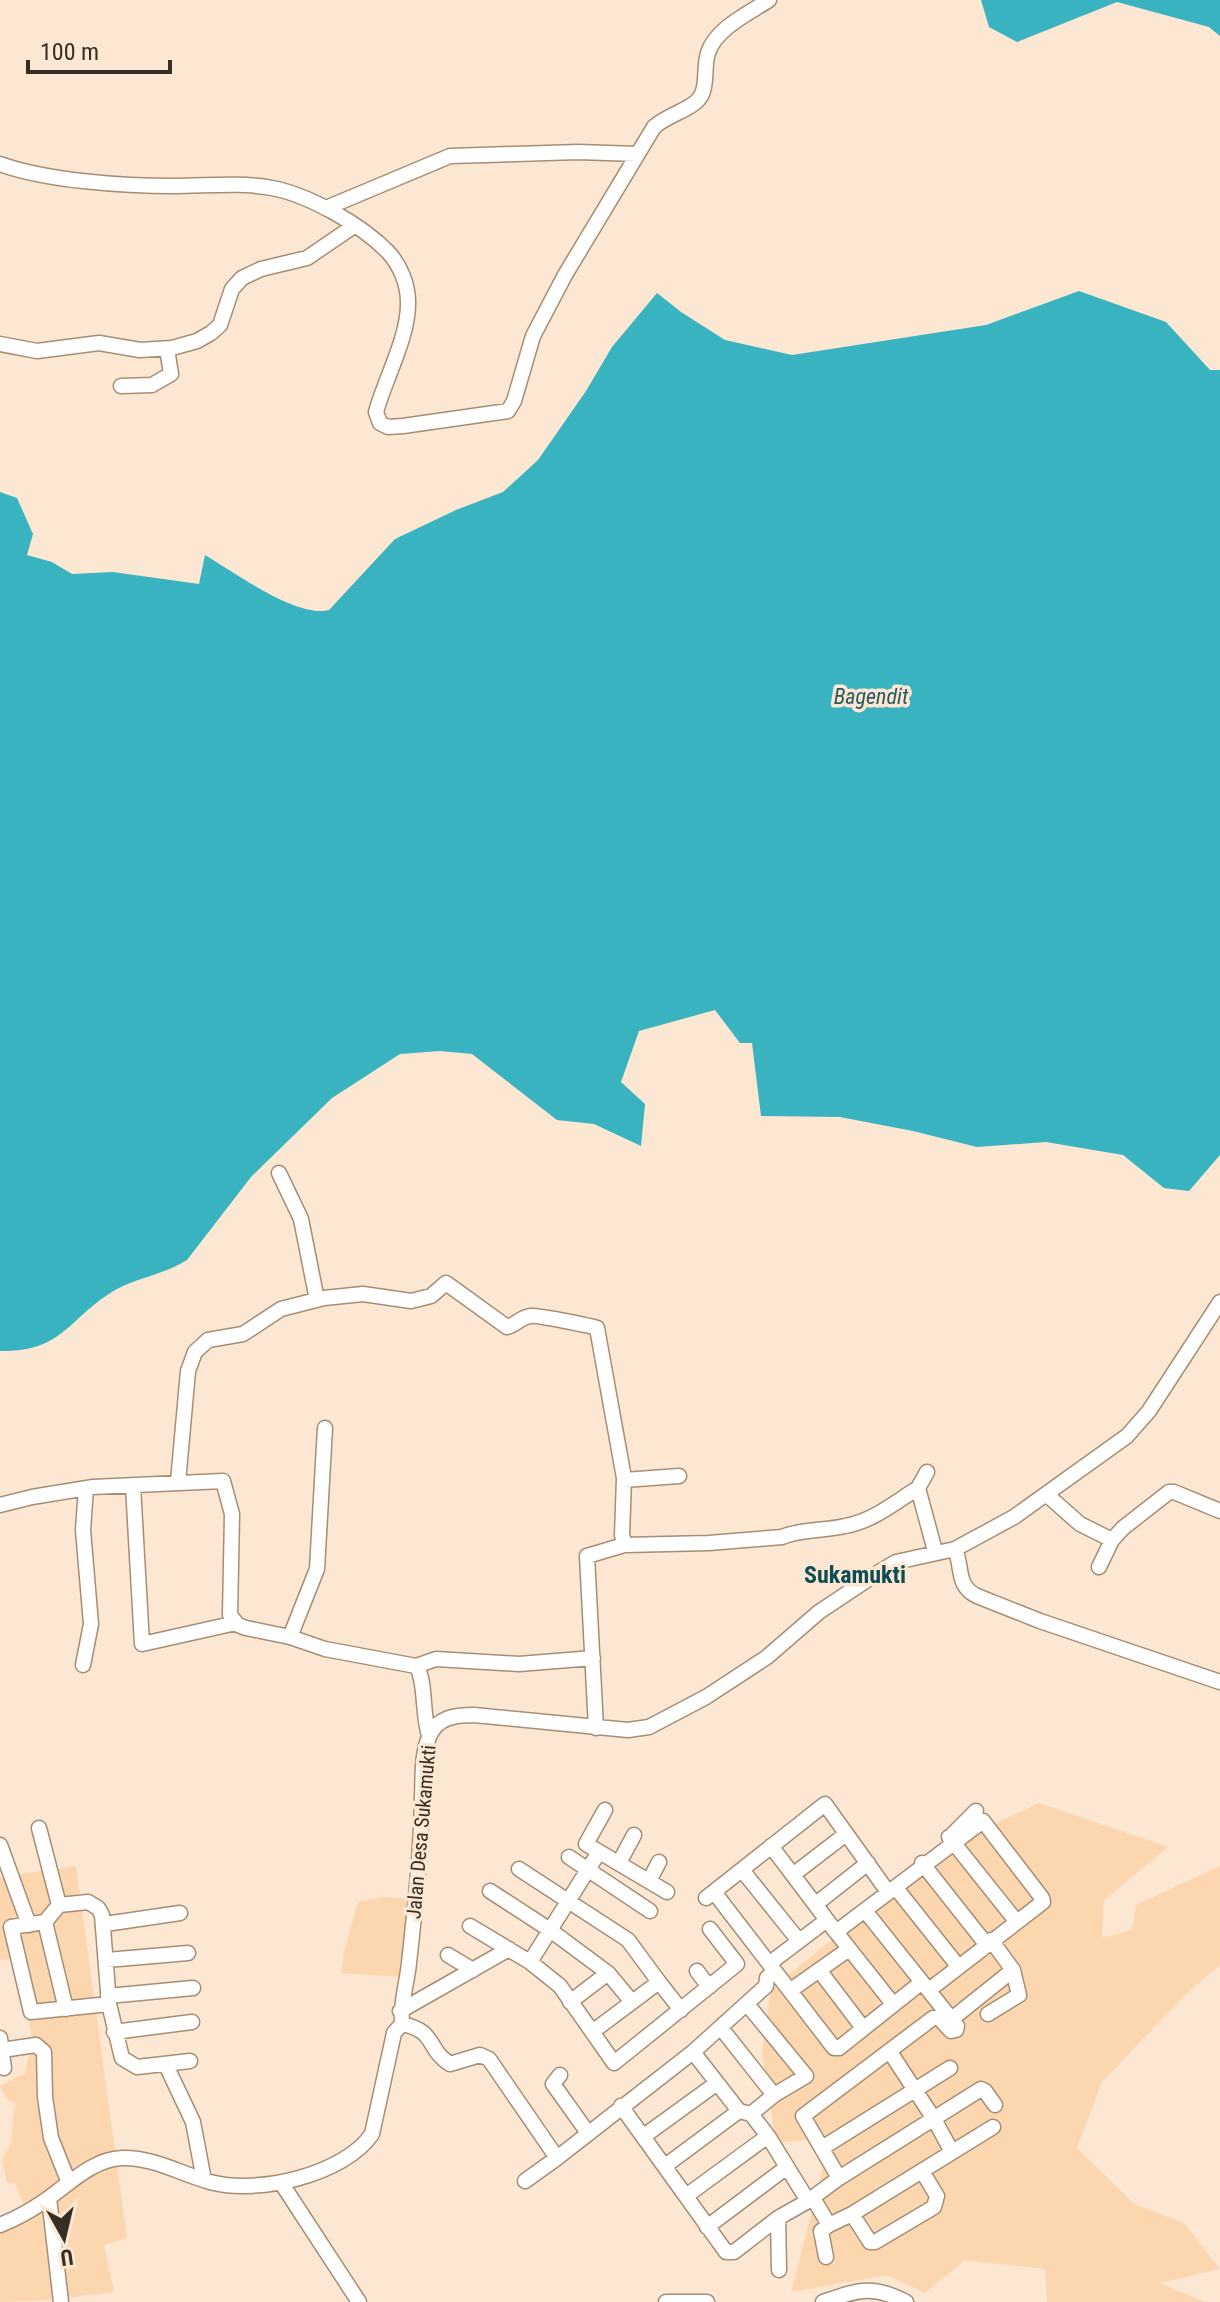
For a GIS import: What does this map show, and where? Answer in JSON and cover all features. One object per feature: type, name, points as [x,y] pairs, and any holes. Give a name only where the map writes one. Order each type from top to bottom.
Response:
[{"type":"street","points":[[0,164],[71,178],[142,185],[213,183],[273,188],[326,208],[388,252],[405,280],[408,300],[398,349],[376,412],[380,423],[388,427],[403,426],[508,411],[514,401],[533,336],[565,275],[654,127],[673,112],[695,103],[703,92],[708,53],[716,39],[769,0]]},
{"type":"street","points":[[326,208],[450,156],[578,152],[637,154]]},
{"type":"street","points":[[0,344],[37,351],[99,343],[140,350],[167,349],[197,341],[220,325],[232,289],[242,278],[261,269],[307,258],[354,226]]},
{"type":"street","points":[[121,386],[152,385],[171,374],[167,349]]},
{"type":"street","points":[[279,1173],[301,1219],[317,1300]]},
{"type":"street","points":[[178,1482],[188,1371],[195,1352],[208,1340],[243,1334],[281,1309],[317,1300],[363,1294],[411,1301],[431,1296],[446,1283],[509,1327],[529,1316],[593,1325],[598,1333],[624,1480],[624,1545]]},
{"type":"street","name":"Jalan Desa Sukamukti","points":[[0,2225],[49,2198],[105,2161],[123,2158],[237,2186],[282,2184],[318,2171],[365,2145],[372,2134],[394,2033],[401,2018],[415,1913],[424,1756],[429,1735],[439,1722],[453,1715],[474,1715],[628,1730],[649,1727],[673,1717],[767,1657],[819,1612],[879,1572],[896,1562],[955,1549],[1014,1517],[1127,1436],[1149,1411],[1220,1302]]},
{"type":"street","points":[[290,1637],[317,1569],[325,1428]]},
{"type":"street","points":[[596,1728],[587,1556],[624,1545],[782,1537],[791,1533],[847,1526],[880,1514],[918,1488],[927,1472]]},
{"type":"street","points":[[624,1480],[679,1476]]},
{"type":"street","points":[[0,1505],[86,1488],[221,1480],[232,1514],[230,1615],[236,1623],[246,1628],[290,1637],[325,1649],[416,1666],[436,1659],[519,1664],[593,1658]]},
{"type":"street","points":[[133,1486],[142,1644],[236,1623]]},
{"type":"street","points":[[83,1665],[91,1624],[83,1530],[86,1488]]},
{"type":"street","points":[[918,1488],[935,1551]]},
{"type":"street","points":[[1099,1567],[1112,1540],[1162,1495],[1174,1492],[1220,1511]]},
{"type":"street","points":[[1046,1494],[1080,1524],[1112,1540]]},
{"type":"street","points":[[955,1549],[960,1561],[961,1580],[968,1591],[1040,1621],[1220,1682]]},
{"type":"street","points":[[416,1666],[421,1673],[422,1706],[429,1735]]},
{"type":"street","points":[[958,1966],[868,1863],[825,1804],[710,1895],[779,1976],[834,2048],[839,2048],[893,2004],[958,1966],[1043,1902],[967,1798]]},
{"type":"street","points":[[605,1810],[586,1844],[667,1892]]},
{"type":"street","points":[[779,1976],[799,1941],[866,1912],[980,1816]]},
{"type":"street","points":[[39,1828],[59,1905]]},
{"type":"street","points":[[794,1874],[846,1834]]},
{"type":"street","points":[[619,1863],[634,1835]]},
{"type":"street","points":[[951,1840],[1016,1921]]},
{"type":"street","points":[[0,1845],[29,1925]]},
{"type":"street","points":[[771,1846],[893,2004]]},
{"type":"street","points":[[530,1962],[599,1852]]},
{"type":"street","points":[[569,1857],[650,1911]]},
{"type":"street","points":[[649,1881],[659,1862]]},
{"type":"street","points":[[816,1904],[868,1863]]},
{"type":"street","points":[[923,1864],[1013,1970],[1019,1995],[988,2014]]},
{"type":"street","points":[[519,1869],[628,1940],[681,2010]]},
{"type":"street","points":[[742,1870],[799,1941]]},
{"type":"street","points":[[490,1891],[608,1973],[632,2002]]},
{"type":"street","points":[[190,2061],[137,2067],[122,2058],[108,2000],[105,1924],[98,1908],[88,1902],[59,1905],[45,1922],[11,1927],[31,2012],[66,2009],[108,2000],[193,1988]]},
{"type":"street","points":[[839,2178],[803,2116],[892,2055],[929,2034],[923,2026],[937,2017],[954,2031],[957,2026],[866,1912]]},
{"type":"street","points":[[105,1924],[180,1913]]},
{"type":"street","points":[[45,1922],[66,2009]]},
{"type":"street","points":[[470,1926],[530,1962],[560,1986],[614,2063],[737,1964],[710,1929]]},
{"type":"street","points":[[509,1949],[401,2018],[424,2031],[444,2061],[450,2064],[480,2055],[489,2059],[557,2158]]},
{"type":"street","points":[[525,2181],[693,2052],[766,1986],[767,1978],[819,1970],[849,1949]]},
{"type":"street","points":[[107,1960],[188,1953]]},
{"type":"street","points":[[448,1955],[473,1970]]},
{"type":"street","points":[[819,1970],[863,2028]]},
{"type":"street","points":[[953,2018],[1013,1970]]},
{"type":"street","points":[[697,1971],[709,1987]]},
{"type":"street","points":[[570,2002],[608,1973]]},
{"type":"street","points":[[592,2032],[659,1982]]},
{"type":"street","points":[[665,2166],[745,2112],[806,2076],[747,2004]]},
{"type":"street","points":[[114,2032],[192,2022]]},
{"type":"street","points":[[721,2028],[774,2095]]},
{"type":"street","points":[[4,2068],[1,2044],[36,2045],[44,2052],[45,2097],[51,2138],[69,2183]]},
{"type":"street","points":[[693,2052],[717,2083],[768,2136],[829,2225]]},
{"type":"street","points":[[892,2055],[952,2152]]},
{"type":"street","points":[[166,2065],[193,2122],[204,2180]]},
{"type":"street","points":[[822,2148],[950,2068]]},
{"type":"street","points":[[560,2075],[553,2084],[588,2133]]},
{"type":"street","points":[[644,2136],[717,2083]]},
{"type":"street","points":[[621,2106],[722,2249],[730,2252],[778,2218],[811,2200],[839,2178],[981,2089],[995,2105]]},
{"type":"street","points":[[826,2257],[821,2231],[993,2127]]},
{"type":"street","points":[[686,2196],[768,2136]]},
{"type":"street","points":[[707,2227],[787,2167]]},
{"type":"street","points":[[852,2214],[870,2242],[875,2242],[934,2207],[937,2196],[922,2171]]},
{"type":"street","points":[[282,2184],[359,2302]]},
{"type":"street","points":[[49,2198],[61,2302]]},
{"type":"street","points":[[778,2218],[779,2270]]},
{"type":"street","points":[[823,2302],[870,2289],[887,2292],[906,2302]]},
{"type":"street","points":[[666,2302],[707,2302]]},
{"type":"shaded area","points":[[1039,1803],[1168,1847],[1104,1900],[1102,1938],[1132,1930],[1136,1905],[1220,1866],[1220,1965],[1188,1992],[1102,2082],[1077,2148],[1134,2204],[1184,2223],[1220,2269],[1159,2283],[1205,2302],[1047,2302],[1045,2269],[965,2260],[925,2293],[887,2275],[791,2292],[831,2137],[776,2143],[762,2053],[771,1989],[866,1912],[925,1857]]},
{"type":"shaded area","points":[[76,1866],[127,2238],[104,2245],[114,2292],[64,2298],[54,2203],[25,2207],[15,2183],[7,2183],[2,2159],[12,2138],[16,2104],[7,2099],[0,2086],[25,2073],[32,2041],[26,1996],[11,1959],[0,1960],[0,1877]]},
{"type":"shaded area","points":[[383,1897],[413,1899],[404,1977],[341,1973],[358,1902]]},
{"type":"shaded area","points":[[45,2207],[54,2300],[0,2302],[0,2232]]},
{"type":"water","points":[[981,0],[1220,0],[1220,36],[1209,27],[1117,2],[1017,42],[989,27]]},
{"type":"water","name":"Bagendit","points":[[1079,291],[1166,322],[1210,370],[1220,370],[1220,1155],[1189,1191],[1164,1188],[1123,1155],[1046,1142],[977,1147],[840,1117],[761,1116],[752,1043],[740,1043],[715,1010],[639,1031],[621,1082],[645,1104],[641,1146],[594,1124],[557,1120],[472,1054],[440,1051],[400,1054],[332,1098],[251,1177],[187,1260],[117,1289],[64,1331],[39,1346],[0,1351],[0,492],[17,498],[33,534],[27,555],[52,562],[72,574],[113,572],[199,584],[205,555],[283,601],[315,611],[329,610],[395,539],[503,492],[538,460],[612,347],[657,293],[725,340],[792,355],[986,325]]},
{"type":"district","name":"Sukamukti","points":[[855,1575]]}]
